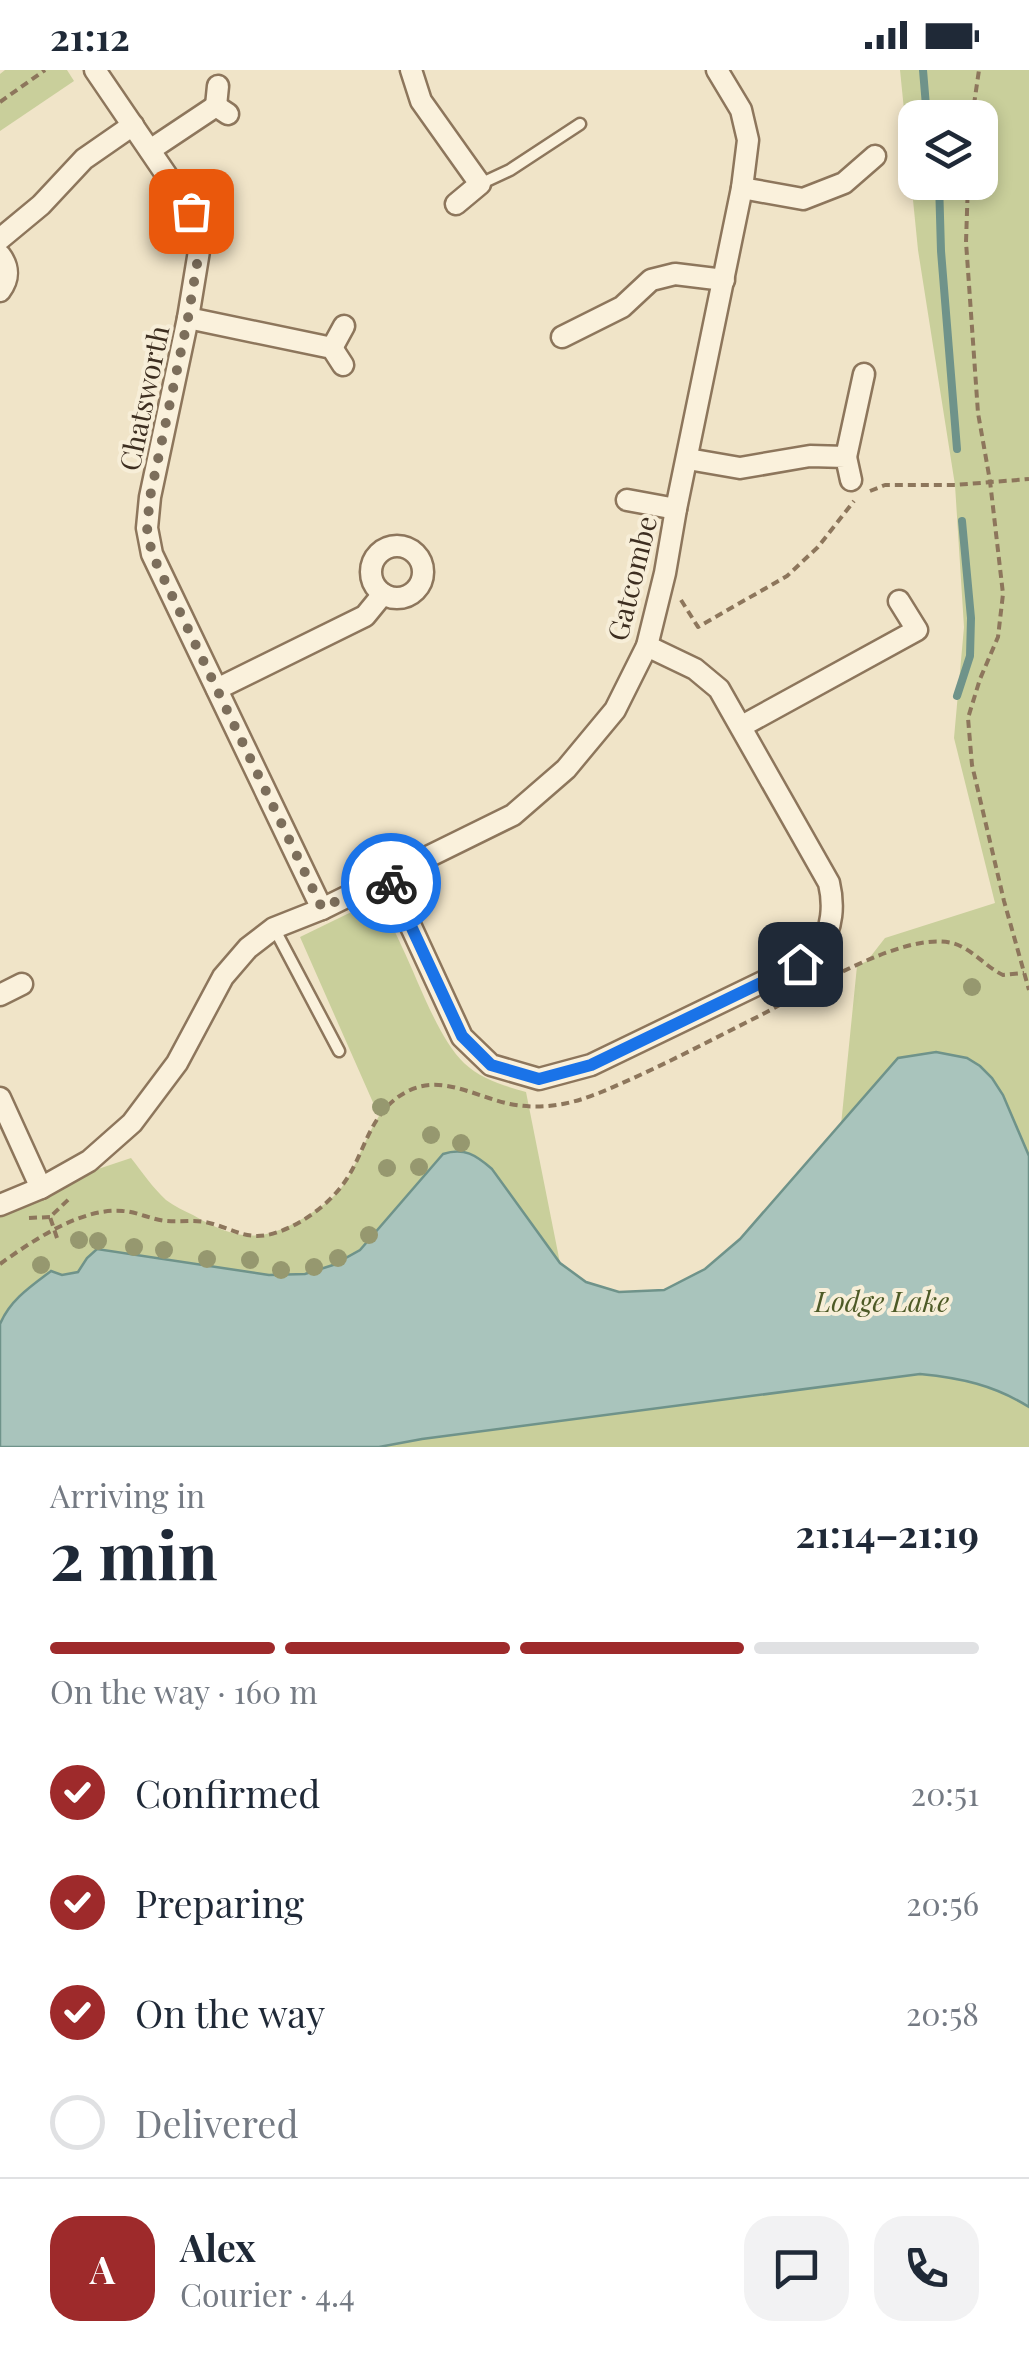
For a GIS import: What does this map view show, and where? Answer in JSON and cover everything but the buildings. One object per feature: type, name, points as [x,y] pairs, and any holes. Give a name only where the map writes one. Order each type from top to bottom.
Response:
[{"type":"street","name":"Chatsworth","points":[[95,70],[191,211],[197,232],[199,252],[188,318],[150,497],[147,528],[152,554],[322,908]]},
{"type":"street","points":[[411,70],[421,101],[480,184],[456,204]]},
{"type":"street","name":"Gatcombe","points":[[0,1205],[41,1188],[89,1160],[132,1123],[177,1064],[222,977],[248,948],[274,928],[388,877],[513,814],[566,769],[615,710],[647,646],[665,573],[742,188],[748,140],[741,110],[717,70]]},
{"type":"street","points":[[150,150],[221,102]]},
{"type":"street","points":[[0,239],[84,159],[133,124]]},
{"type":"street","points":[[742,188],[803,199],[844,183],[875,156]]},
{"type":"street","points":[[0,256],[7,274],[0,291]]},
{"type":"street","points":[[562,337],[622,307],[652,280],[675,274],[724,280]]},
{"type":"street","points":[[188,318],[337,357],[344,326]]},
{"type":"street","points":[[851,480],[846,457],[864,374]]},
{"type":"street","points":[[688,458],[740,468],[810,456],[846,457]]},
{"type":"street","points":[[627,500],[676,509]]},
{"type":"street","points":[[217,689],[365,616],[383,594]]},
{"type":"street","points":[[742,726],[917,630],[899,601]]},
{"type":"street","points":[[388,877],[462,1036],[491,1065],[539,1079],[591,1065],[800,964],[819,947],[829,926],[834,902],[829,884],[719,689],[695,670],[647,646]]},
{"type":"street","points":[[0,995],[22,984]]},
{"type":"street","points":[[0,1098],[41,1188]]},
{"type":"lane","points":[[480,184],[510,170],[580,124]]},
{"type":"lane","points":[[274,928],[339,1052]]},
{"type":"path","points":[[0,102],[45,70]]},
{"type":"path","points":[[975,100],[979,70]]},
{"type":"path","points":[[967,200],[966,242],[978,413],[1003,594],[998,636],[968,718],[972,765],[1029,990]]},
{"type":"path","points":[[665,573],[698,627],[786,576],[818,546],[858,496],[885,485],[954,485],[1029,478]]},
{"type":"path","points":[[0,1264],[88,1215],[120,1210],[164,1221],[204,1222]]},
{"type":"path","points":[[56,1230],[57,1238]]},
{"type":"green space","points":[[5,70],[67,70],[74,81],[0,131],[0,74]]},
{"type":"green space","name":"Lodge Lake","points":[[900,70],[1029,70],[1029,1447],[0,1447],[0,1205],[131,1158],[166,1200],[234,1233],[273,1232],[326,1203],[345,1183],[379,1116],[300,937],[374,901],[393,929],[429,1008],[455,1052],[478,1073],[526,1092],[560,1263],[586,1282],[619,1292],[663,1290],[705,1269],[740,1239],[841,1125],[857,966],[867,961],[885,938],[995,903],[954,738],[964,627],[955,485],[913,200],[998,200],[998,100],[903,100]]},
{"type":"water","name":"Lodge Lake","points":[[936,1052],[967,1058],[992,1078],[1029,1156],[1029,1407],[977,1384],[920,1374],[379,1447],[0,1447],[0,1324],[4,1315],[51,1271],[62,1275],[78,1272],[97,1249],[269,1275],[305,1274],[360,1250],[443,1154],[457,1151],[475,1156],[492,1169],[560,1263],[586,1282],[619,1292],[664,1290],[705,1269],[740,1239],[898,1058]]},
{"type":"waterway","points":[[923,70],[926,100]]},
{"type":"waterway","points":[[940,200],[957,449]]},
{"type":"waterway","points":[[957,696],[970,656],[971,618],[962,521]]},
{"type":"way so far","points":[[191,211],[199,252],[150,497],[147,528],[152,554],[322,908],[388,877],[391,883]]},
{"type":"route","points":[[391,883],[462,1036],[491,1065],[539,1079],[591,1065],[800,964]]}]
